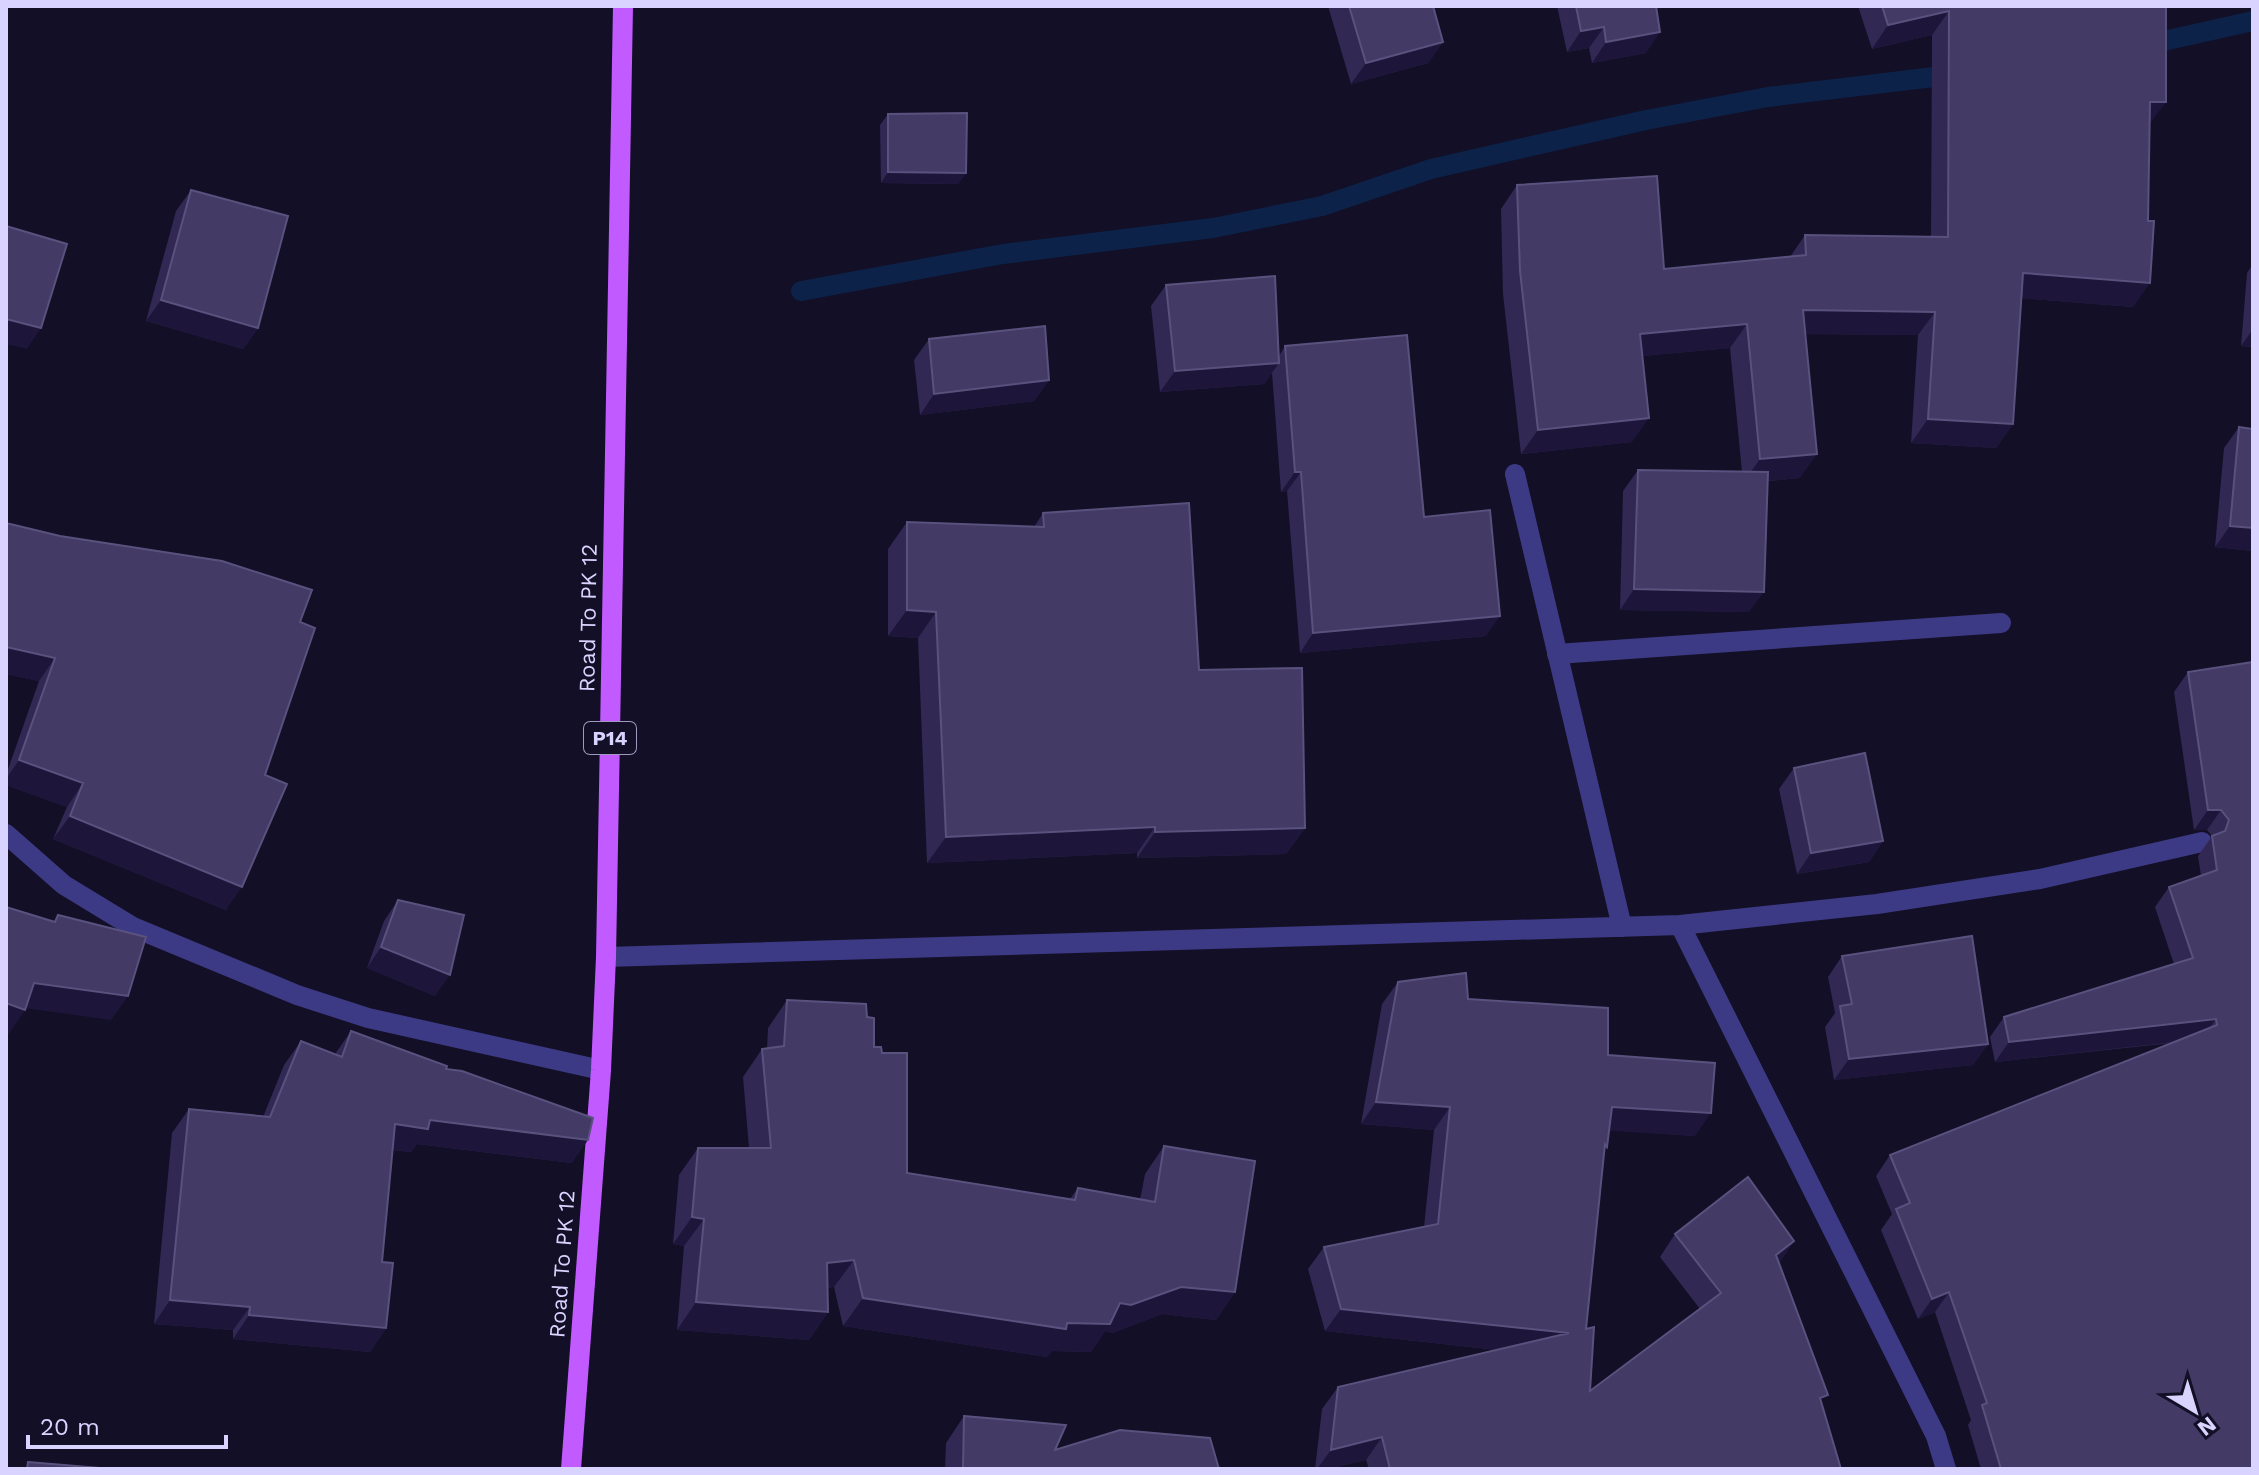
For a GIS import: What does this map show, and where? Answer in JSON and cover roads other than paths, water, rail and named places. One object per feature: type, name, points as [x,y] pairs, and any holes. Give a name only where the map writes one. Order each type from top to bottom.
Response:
[{"type":"main road","name":"Road To PK 12","points":[[571,1469],[601,1070],[606,957],[623,6]]},
{"type":"street","points":[[1515,474],[1622,927]]},
{"type":"street","points":[[1557,654],[2001,623]]},
{"type":"street","points":[[6,834],[64,885],[133,927],[297,995],[368,1018],[601,1070]]},
{"type":"street","points":[[606,957],[1680,925],[1877,904],[2040,879],[2202,842]]},
{"type":"street","points":[[1680,925],[1936,1436],[1946,1469]]},
{"type":"waterway","points":[[2141,46],[2253,21]]},
{"type":"waterway","points":[[801,291],[1003,254],[1213,228],[1322,206],[1431,169],[1646,120],[1768,97],[1959,74]]}]
